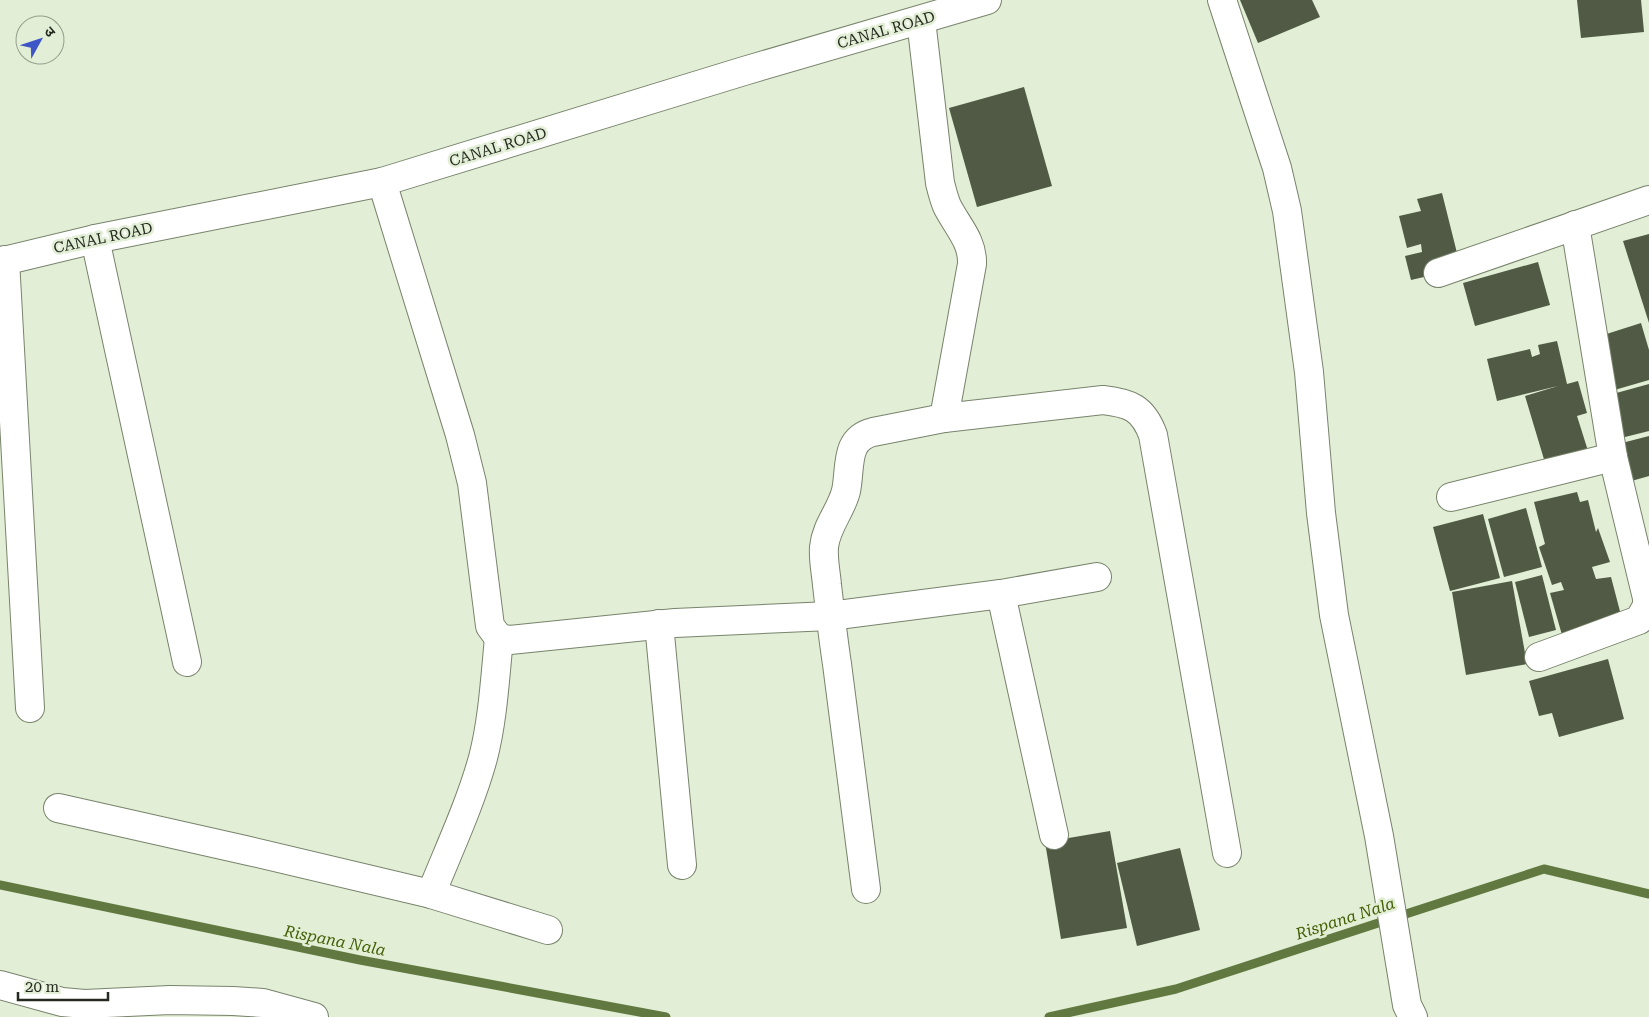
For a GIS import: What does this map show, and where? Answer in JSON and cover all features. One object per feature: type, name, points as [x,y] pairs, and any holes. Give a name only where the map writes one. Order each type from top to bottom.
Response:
[{"type":"street","name":"CANAL ROAD","points":[[2,261],[95,238],[382,182],[744,71],[987,0]]},
{"type":"street","points":[[1222,0],[1277,168],[1287,211],[1309,372],[1322,522],[1334,615],[1379,836],[1410,1011]]},
{"type":"street","points":[[921,20],[940,183],[947,206],[968,240],[973,255],[944,418]]},
{"type":"street","points":[[382,182],[460,435],[472,483],[490,626],[499,638],[510,640],[659,624],[830,616],[1001,594],[1097,577]]},
{"type":"street","points":[[1438,273],[1575,224],[1649,200]]},
{"type":"street","points":[[1540,658],[1639,620],[1647,606],[1647,598],[1613,457],[1575,224]]},
{"type":"street","points":[[95,238],[187,662]]},
{"type":"street","points":[[2,261],[30,708]]},
{"type":"street","points":[[866,889],[830,616],[824,547],[831,522],[840,509],[846,492],[853,446],[865,434],[944,418],[1103,400],[1122,402],[1132,406],[1141,414],[1149,426],[1154,445],[1227,853]]},
{"type":"street","points":[[1451,497],[1613,457]]},
{"type":"street","points":[[1001,594],[1054,835]]},
{"type":"street","points":[[659,624],[682,865]]},
{"type":"street","points":[[431,894],[468,803],[482,759],[490,724],[499,638]]},
{"type":"street","points":[[58,808],[431,894],[548,930]]},
{"type":"street","points":[[0,985],[63,1010],[85,1004],[170,1000],[233,1001],[263,1003],[314,1017]]},
{"type":"building","points":[[1240,0],[1312,0],[1320,17],[1258,43]]},
{"type":"building","points":[[1577,0],[1641,0],[1644,32],[1581,38]]},
{"type":"building","points":[[1024,87],[1052,186],[977,207],[949,108]]},
{"type":"building","points":[[1442,193],[1458,257],[1437,274],[1411,280],[1405,256],[1422,252],[1421,244],[1407,248],[1399,216],[1421,211],[1417,199]]},
{"type":"building","points":[[1649,234],[1649,323],[1623,241]]},
{"type":"building","points":[[1538,262],[1550,305],[1475,326],[1463,283]]},
{"type":"building","points":[[1641,323],[1649,350],[1649,380],[1611,391],[1594,338]]},
{"type":"building","points":[[1557,341],[1567,384],[1578,381],[1587,413],[1577,416],[1589,454],[1546,466],[1525,396],[1558,386],[1497,401],[1487,359],[1530,349],[1532,357],[1540,354],[1538,345]]},
{"type":"building","points":[[1649,384],[1649,431],[1621,438],[1609,395]]},
{"type":"building","points":[[1649,436],[1649,476],[1628,482],[1618,444]]},
{"type":"building","points":[[1577,492],[1580,502],[1588,500],[1596,532],[1598,528],[1610,562],[1592,567],[1596,579],[1611,577],[1622,619],[1562,635],[1550,593],[1564,590],[1561,582],[1552,585],[1539,547],[1545,544],[1534,502]]},
{"type":"building","points":[[1526,508],[1542,567],[1504,577],[1488,519]]},
{"type":"building","points":[[1483,514],[1500,578],[1450,591],[1433,527]]},
{"type":"building","points":[[1542,575],[1556,630],[1529,637],[1515,582]]},
{"type":"building","points":[[1512,581],[1527,664],[1466,675],[1452,592]]},
{"type":"building","points":[[1608,659],[1624,719],[1559,737],[1552,713],[1539,716],[1529,681]]},
{"type":"building","points":[[1110,831],[1127,928],[1061,939],[1045,842]]},
{"type":"building","points":[[1180,848],[1200,930],[1137,946],[1117,863]]},
{"type":"waterway","name":"Rispana Nala","points":[[1049,1017],[1176,989],[1544,869],[1649,894]]},
{"type":"waterway","name":"Rispana Nala","points":[[0,885],[360,960],[666,1017]]}]
